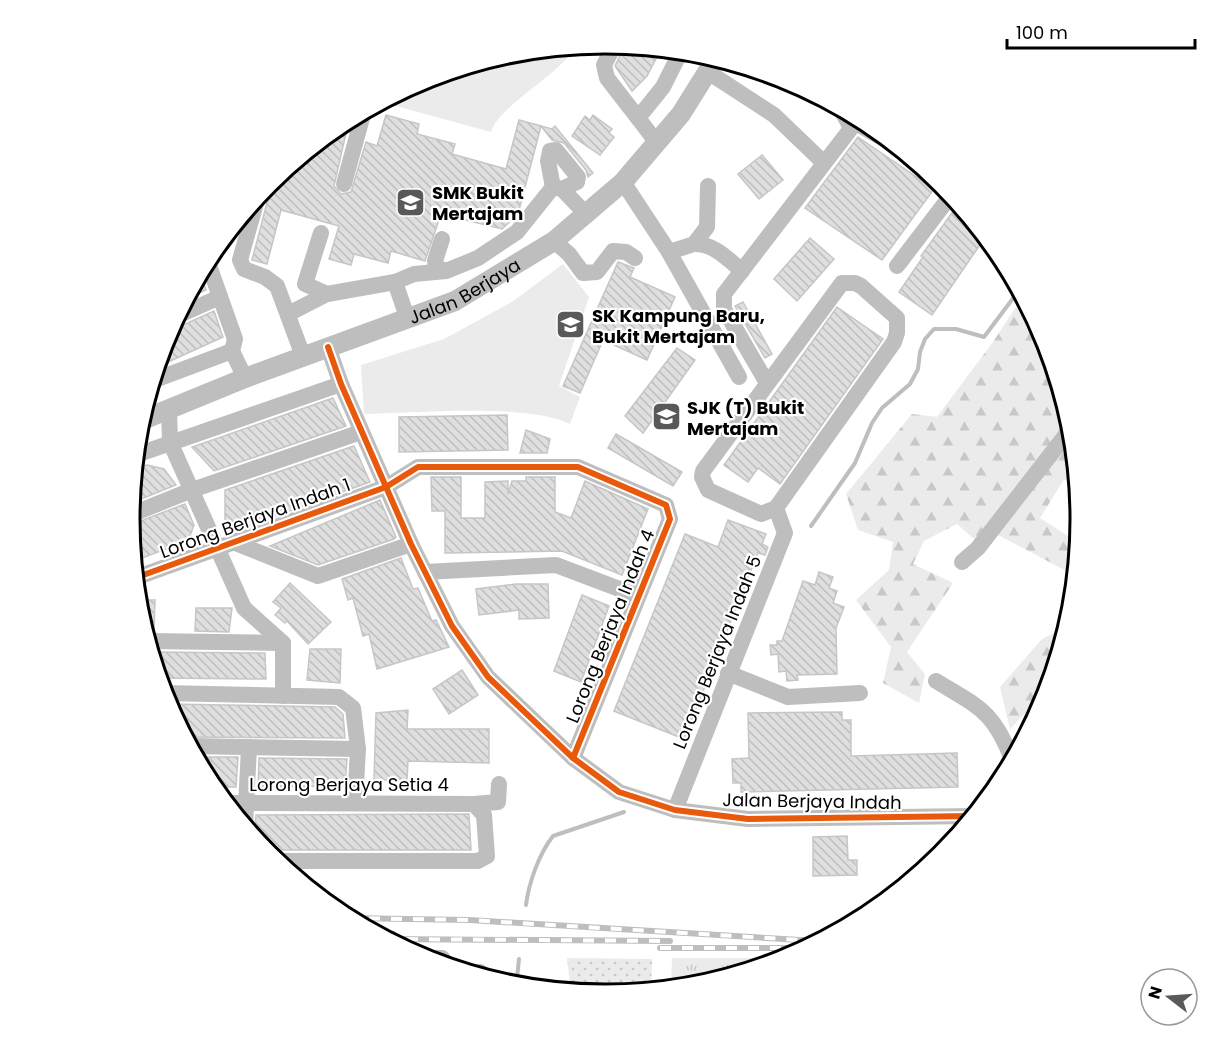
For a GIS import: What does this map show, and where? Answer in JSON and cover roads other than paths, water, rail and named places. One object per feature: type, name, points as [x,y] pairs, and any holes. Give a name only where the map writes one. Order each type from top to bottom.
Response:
[{"type":"main road","name":"Jalan Berjaya","points":[[152,416],[245,378],[455,301],[554,241],[623,182],[681,114],[711,67]]},
{"type":"street","points":[[610,54],[604,65],[607,78],[657,143]]},
{"type":"street","points":[[638,118],[663,87],[677,60]]},
{"type":"street","points":[[715,67],[780,119],[824,163]]},
{"type":"street","points":[[344,184],[360,124]]},
{"type":"street","points":[[767,383],[724,309],[724,294],[853,125]]},
{"type":"street","points":[[623,182],[669,252],[739,377]]},
{"type":"street","points":[[694,244],[707,227],[708,186]]},
{"type":"street","points":[[288,314],[327,294],[395,282],[414,274],[446,271],[478,258],[517,232],[557,188],[587,215]]},
{"type":"street","points":[[897,266],[946,202]]},
{"type":"street","points":[[252,218],[240,260],[244,269],[265,277],[277,286],[303,356]]},
{"type":"street","points":[[305,284],[321,233]]},
{"type":"street","points":[[442,239],[435,261],[436,267],[446,271]]},
{"type":"street","points":[[554,241],[569,254],[583,273],[597,272],[613,251],[626,252],[635,258]]},
{"type":"street","points":[[669,252],[694,244],[703,244],[719,252],[742,270]]},
{"type":"street","points":[[211,272],[236,339],[232,351],[245,378]]},
{"type":"street","points":[[395,282],[408,320]]},
{"type":"street","points":[[855,282],[897,318],[894,342],[776,508],[761,514],[708,490],[702,477],[703,471],[842,283],[855,282]]},
{"type":"street","points":[[277,286],[305,284],[327,294]]},
{"type":"street","points":[[190,310],[220,297]]},
{"type":"street","name":"Jalan Berjaya Indah","points":[[328,347],[361,432],[411,544],[453,626],[488,677],[573,758],[619,792],[675,810],[748,819],[964,816]]},
{"type":"street","points":[[163,377],[232,351]]},
{"type":"street","points":[[145,451],[341,384]]},
{"type":"street","points":[[169,409],[170,442],[192,490],[225,545],[244,608],[283,643],[283,696]]},
{"type":"street","points":[[140,511],[192,490],[361,432]]},
{"type":"street","points":[[962,561],[978,548],[1063,438]]},
{"type":"street","name":"Lorong Berjaya Indah 1","points":[[143,575],[386,487],[418,467],[578,467],[666,505]]},
{"type":"street","name":"Lorong Berjaya Indah 4","points":[[573,758],[670,519],[666,505]]},
{"type":"street","name":"Lorong Berjaya Indah 5","points":[[675,810],[785,533],[776,508]]},
{"type":"street","points":[[225,545],[318,576],[411,544]]},
{"type":"street","points":[[425,572],[555,565],[638,597]]},
{"type":"street","points":[[156,641],[283,643]]},
{"type":"street","points":[[729,673],[788,697],[860,693]]},
{"type":"street","points":[[936,681],[965,696],[985,711],[999,730],[1009,752]]},
{"type":"street","points":[[173,693],[339,697],[353,708],[358,749],[355,802]]},
{"type":"street","points":[[199,746],[358,749]]},
{"type":"street","points":[[245,813],[249,747]]},
{"type":"street","name":"Lorong Berjaya Setia 4","points":[[236,803],[474,804],[498,802],[499,784]]},
{"type":"street","points":[[290,861],[478,861],[487,856],[484,815],[474,804]]},
{"type":"waterway","points":[[811,526],[855,463],[872,423],[882,408],[910,384],[918,369],[920,352],[925,339],[934,329],[956,329],[984,337],[1014,297]]},
{"type":"waterway","points":[[526,905],[535,869],[553,836],[624,812]]},
{"type":"waterway","points":[[517,976],[519,959]]},
{"type":"railway","points":[[365,918],[469,920],[804,940]]},
{"type":"railway","points":[[404,939],[670,941]]},
{"type":"railway","points":[[660,948],[788,948]]},
{"type":"place","name":"SMK Bukit Mertajam","points":[[411,202]]},
{"type":"place","name":"SK Kampung Baru, Bukit Mertajam","points":[[571,325]]},
{"type":"place","name":"SJK (T) Bukit Mertajam","points":[[666,417]]}]
